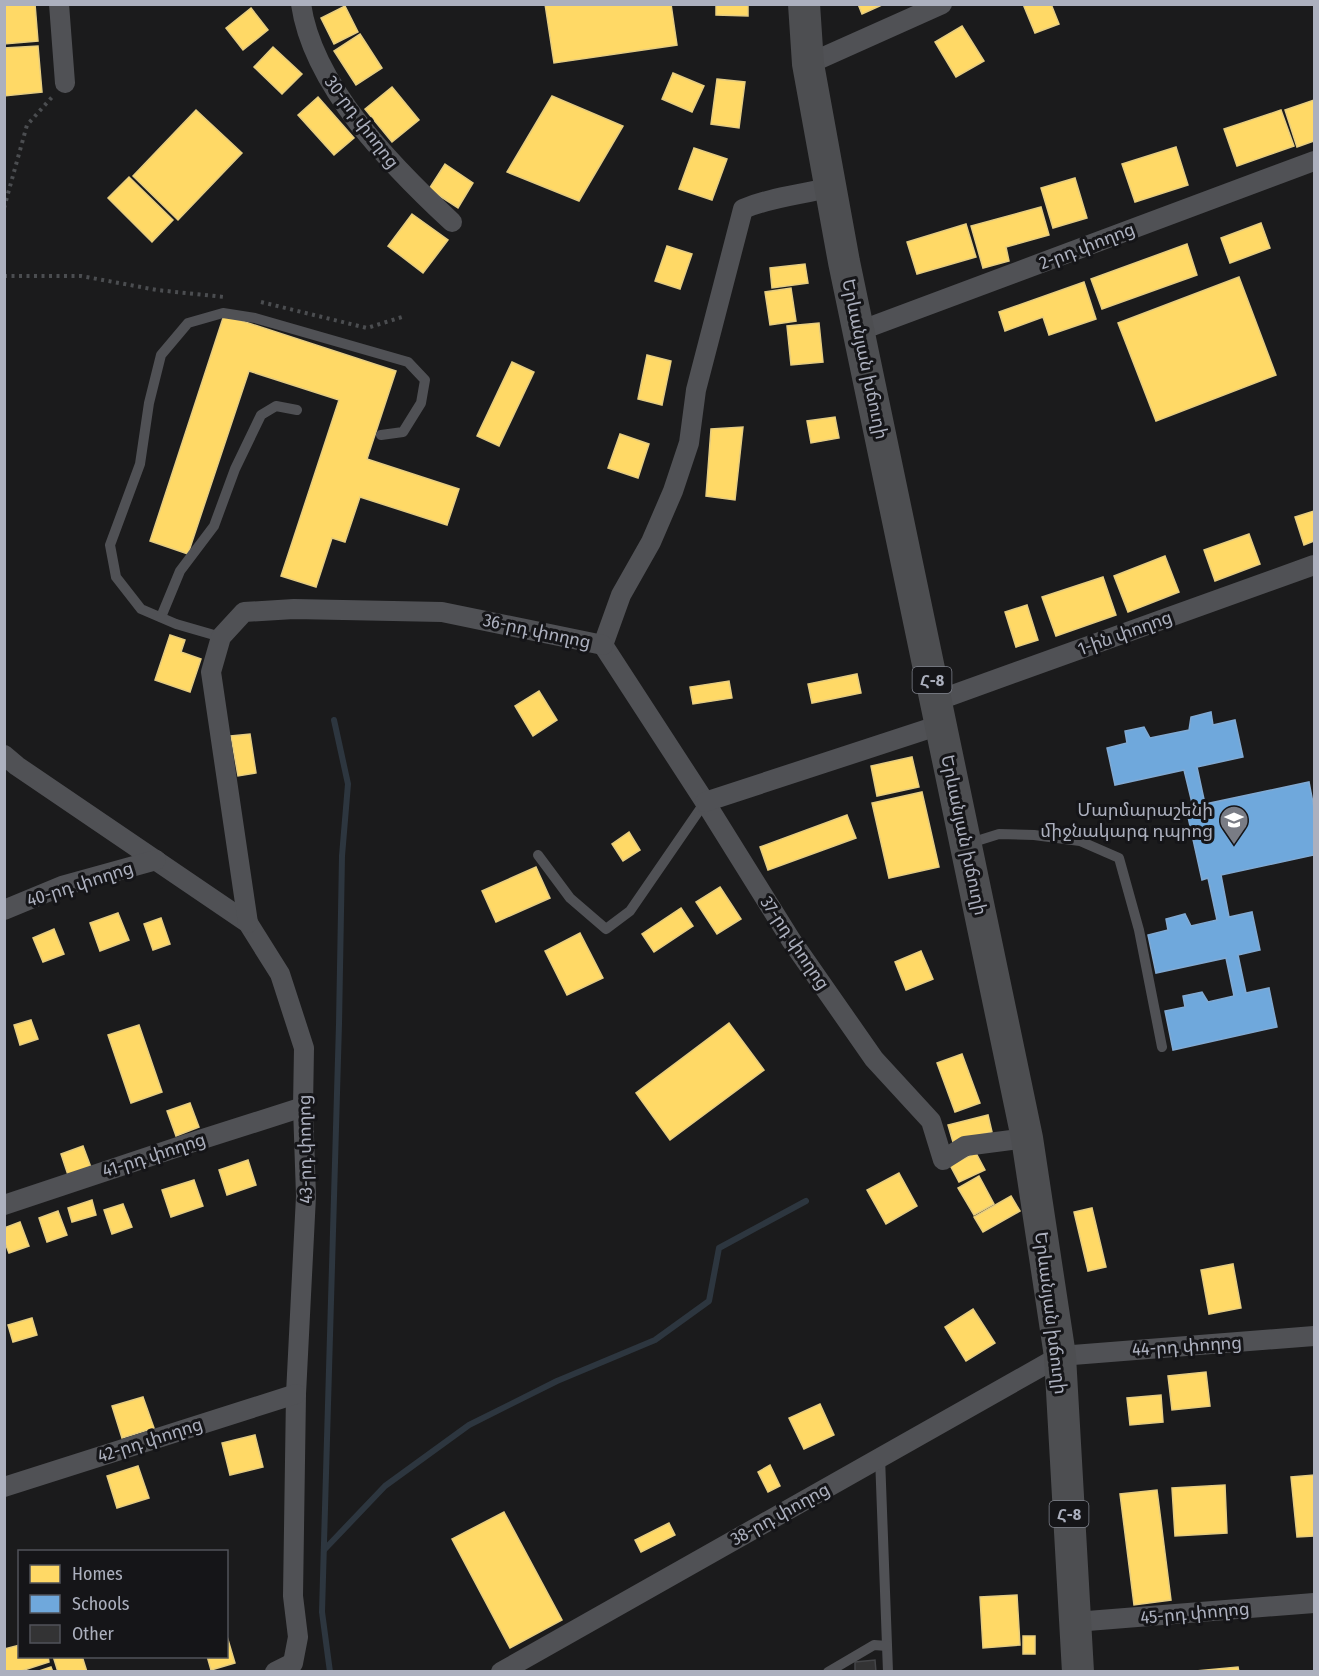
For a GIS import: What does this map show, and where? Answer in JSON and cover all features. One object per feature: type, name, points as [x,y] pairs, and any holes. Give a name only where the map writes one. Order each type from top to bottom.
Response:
[{"type":"main road","name":"Երևանյան խճուղի","points":[[804,4],[808,64],[859,331],[1027,1138],[1060,1356],[1078,1671]]},
{"type":"street","points":[[59,4],[64,83]]},
{"type":"street","name":"30-րդ փողոց","points":[[302,4],[304,21],[325,73],[365,130],[406,179],[452,222]]},
{"type":"street","points":[[808,64],[942,4]]},
{"type":"street","name":"2-րդ փողոց","points":[[859,331],[1314,161]]},
{"type":"street","name":"36-րդ փողոց","points":[[248,923],[211,672],[221,637],[244,612],[294,609],[442,612],[603,645],[621,595],[651,542],[669,501],[686,453],[696,390],[743,209],[763,200],[799,195],[831,187]]},
{"type":"street","name":"1-ին փողոց","points":[[705,802],[1314,565]]},
{"type":"street","name":"37-րդ փողոց","points":[[603,645],[791,940],[874,1059],[931,1121],[943,1160],[965,1146],[1027,1138]]},
{"type":"street","name":"43-րդ փողոց","points":[[4,755],[248,923],[280,974],[304,1048],[306,1196],[296,1394],[293,1596],[298,1637],[293,1663],[275,1671]]},
{"type":"street","name":"40-րդ փողոց","points":[[4,910],[62,886],[156,860]]},
{"type":"street","name":"41-րդ փողոց","points":[[4,1205],[303,1107]]},
{"type":"street","name":"44-րդ փողոց","points":[[1060,1356],[1314,1336]]},
{"type":"street","name":"38-րդ փողոց","points":[[501,1671],[1060,1356]]},
{"type":"street","name":"42-րդ փողոց","points":[[4,1487],[296,1394]]},
{"type":"street","name":"45-րդ փողոց","points":[[1075,1622],[1314,1603]]},
{"type":"lane","points":[[221,637],[176,624],[141,609],[116,577],[110,545],[140,464],[149,403],[161,355],[188,323],[223,313],[255,318],[408,362],[425,380],[421,403],[403,432],[381,435]]},
{"type":"lane","points":[[161,617],[180,571],[214,526],[235,469],[261,414],[276,406],[297,410]]},
{"type":"lane","points":[[538,855],[570,898],[606,929],[630,911],[705,802]]},
{"type":"lane","points":[[967,844],[999,834],[1034,835],[1080,841],[1119,858],[1139,930],[1162,1047]]},
{"type":"lane","points":[[880,1457],[888,1671]]},
{"type":"lane","points":[[828,1671],[874,1645],[887,1646]]},
{"type":"path","points":[[4,208],[27,125],[64,83]]},
{"type":"path","points":[[4,276],[81,276],[157,290],[226,297]]},
{"type":"path","points":[[259,302],[367,328],[402,316]]},
{"type":"building: Homes","points":[[4,4],[35,4],[38,41],[4,44]]},
{"type":"building: Homes","points":[[545,4],[671,4],[677,45],[554,63]]},
{"type":"building: Homes","points":[[716,4],[748,4],[748,16],[716,15]]},
{"type":"building: Homes","points":[[858,4],[884,4],[862,14]]},
{"type":"building: Homes","points":[[1023,4],[1051,4],[1059,24],[1035,33]]},
{"type":"building: Homes","points":[[345,6],[358,32],[334,44],[321,18]]},
{"type":"building: Homes","points":[[251,8],[268,30],[243,50],[226,28]]},
{"type":"building: Homes","points":[[962,26],[984,61],[956,77],[935,42]]},
{"type":"building: Homes","points":[[360,34],[382,68],[356,85],[334,51]]},
{"type":"building: Homes","points":[[38,46],[42,92],[4,96],[4,48]]},
{"type":"building: Homes","points":[[273,47],[302,74],[282,94],[254,67]]},
{"type":"building: Homes","points":[[673,73],[704,86],[692,112],[662,99]]},
{"type":"building: Homes","points":[[717,79],[745,82],[739,128],[711,124]]},
{"type":"building: Homes","points":[[392,87],[419,120],[392,142],[365,109]]},
{"type":"building: Homes","points":[[552,96],[623,126],[579,201],[507,172]]},
{"type":"building: Homes","points":[[318,97],[354,138],[334,155],[298,115]]},
{"type":"building: Homes","points":[[1314,100],[1314,141],[1297,147],[1285,110]]},
{"type":"building: Homes","points":[[196,110],[242,153],[178,220],[133,176]]},
{"type":"building: Homes","points":[[1281,110],[1294,146],[1237,166],[1224,129]]},
{"type":"building: Homes","points":[[1176,147],[1188,185],[1135,202],[1122,164]]},
{"type":"building: Homes","points":[[694,148],[727,159],[712,200],[679,189]]},
{"type":"building: Homes","points":[[445,164],[473,183],[458,208],[429,189]]},
{"type":"building: Homes","points":[[129,177],[173,220],[152,242],[108,198]]},
{"type":"building: Homes","points":[[1075,178],[1087,218],[1053,228],[1041,188]]},
{"type":"building: Homes","points":[[1041,207],[1049,235],[1006,247],[1009,261],[983,268],[971,226]]},
{"type":"building: Homes","points":[[412,214],[448,240],[423,273],[388,246]]},
{"type":"building: Homes","points":[[1261,223],[1270,248],[1230,263],[1221,238]]},
{"type":"building: Homes","points":[[966,224],[976,257],[917,274],[907,242]]},
{"type":"building: Homes","points":[[1187,244],[1197,275],[1102,309],[1091,279]]},
{"type":"building: Homes","points":[[667,246],[692,254],[680,289],[655,281]]},
{"type":"building: Homes","points":[[805,264],[808,283],[772,288],[770,268]]},
{"type":"building: Homes","points":[[1239,277],[1276,375],[1156,421],[1118,323]]},
{"type":"building: Homes","points":[[1084,282],[1096,319],[1049,335],[1043,317],[1005,331],[999,312]]},
{"type":"building: Homes","points":[[791,288],[796,321],[770,325],[765,292]]},
{"type":"building: Homes","points":[[224,315],[396,371],[367,459],[459,489],[447,525],[360,497],[345,542],[332,538],[316,587],[281,576],[339,400],[249,371],[188,554],[150,541]]},
{"type":"building: Homes","points":[[819,323],[823,362],[791,365],[787,326]]},
{"type":"building: Homes","points":[[647,355],[671,361],[662,405],[638,399]]},
{"type":"building: Homes","points":[[512,362],[534,372],[499,446],[477,436]]},
{"type":"building: Homes","points":[[835,417],[839,438],[811,443],[807,421]]},
{"type":"building: Homes","points":[[743,427],[735,500],[706,496],[711,429]]},
{"type":"building: Homes","points":[[620,434],[649,444],[638,478],[608,468]]},
{"type":"building: Homes","points":[[1314,511],[1314,541],[1304,545],[1295,517]]},
{"type":"building: Homes","points":[[1249,534],[1260,564],[1215,581],[1204,550]]},
{"type":"building: Homes","points":[[1165,556],[1179,592],[1128,612],[1114,576]]},
{"type":"building: Homes","points":[[1103,577],[1116,615],[1056,636],[1042,597]]},
{"type":"building: Homes","points":[[1027,605],[1038,640],[1016,647],[1005,612]]},
{"type":"building: Homes","points":[[170,635],[185,640],[181,652],[201,659],[190,692],[155,680]]},
{"type":"building: Homes","points":[[857,674],[861,693],[812,703],[808,684]]},
{"type":"building: Homes","points":[[729,681],[732,698],[693,704],[690,687]]},
{"type":"building: Homes","points":[[539,691],[557,720],[533,736],[515,706]]},
{"type":"building: Homes","points":[[250,734],[256,773],[238,776],[231,736]]},
{"type":"building: Homes","points":[[912,757],[919,787],[877,796],[871,766]]},
{"type":"building: Homes","points":[[922,792],[939,867],[889,878],[872,803]]},
{"type":"building: Homes","points":[[847,815],[856,838],[768,870],[760,847]]},
{"type":"building: Homes","points":[[629,832],[640,850],[623,861],[612,844]]},
{"type":"building: Homes","points":[[536,867],[550,898],[496,922],[482,891]]},
{"type":"building: Homes","points":[[720,887],[741,919],[717,934],[696,902]]},
{"type":"building: Homes","points":[[681,908],[693,926],[654,952],[642,934]]},
{"type":"building: Homes","points":[[118,913],[129,940],[100,951],[90,923]]},
{"type":"building: Homes","points":[[161,918],[170,944],[153,950],[144,924]]},
{"type":"building: Homes","points":[[54,929],[64,954],[43,962],[33,938]]},
{"type":"building: Homes","points":[[580,933],[603,978],[567,995],[545,951]]},
{"type":"building: Homes","points":[[921,951],[933,979],[906,990],[895,962]]},
{"type":"building: Homes","points":[[31,1020],[38,1039],[20,1045],[14,1025]]},
{"type":"building: Homes","points":[[729,1023],[764,1070],[670,1140],[636,1093]]},
{"type":"building: Homes","points":[[139,1025],[162,1092],[131,1103],[108,1035]]},
{"type":"building: Homes","points":[[962,1054],[980,1103],[955,1112],[937,1063]]},
{"type":"building: Homes","points":[[190,1103],[199,1127],[176,1136],[167,1111]]},
{"type":"building: Homes","points":[[988,1115],[992,1132],[953,1142],[948,1125]]},
{"type":"building: Homes","points":[[83,1146],[92,1170],[69,1178],[61,1154]]},
{"type":"building: Homes","points":[[976,1153],[985,1170],[959,1182],[950,1165]]},
{"type":"building: Homes","points":[[248,1160],[256,1185],[227,1195],[219,1170]]},
{"type":"building: Homes","points":[[899,1173],[917,1206],[886,1224],[867,1190]]},
{"type":"building: Homes","points":[[979,1176],[994,1204],[974,1215],[958,1188]]},
{"type":"building: Homes","points":[[194,1180],[203,1206],[171,1217],[162,1190]]},
{"type":"building: Homes","points":[[1011,1196],[1020,1211],[983,1232],[974,1217]]},
{"type":"building: Homes","points":[[92,1200],[96,1215],[72,1222],[68,1208]]},
{"type":"building: Homes","points":[[123,1204],[132,1227],[112,1234],[104,1210]]},
{"type":"building: Homes","points":[[1092,1208],[1106,1267],[1088,1271],[1074,1212]]},
{"type":"building: Homes","points":[[58,1211],[67,1235],[47,1242],[39,1218]]},
{"type":"building: Homes","points":[[20,1222],[29,1246],[9,1253],[4,1240],[4,1228]]},
{"type":"building: Homes","points":[[1233,1264],[1241,1308],[1209,1314],[1201,1270]]},
{"type":"building: Homes","points":[[973,1309],[995,1343],[966,1361],[945,1327]]},
{"type":"building: Homes","points":[[32,1318],[37,1335],[13,1342],[8,1325]]},
{"type":"building: Homes","points":[[1206,1372],[1210,1406],[1172,1410],[1168,1376]]},
{"type":"building: Homes","points":[[1161,1395],[1163,1422],[1130,1425],[1127,1398]]},
{"type":"building: Homes","points":[[143,1397],[154,1428],[122,1438],[112,1406]]},
{"type":"building: Homes","points":[[820,1404],[834,1435],[804,1449],[789,1418]]},
{"type":"building: Homes","points":[[255,1435],[263,1467],[230,1475],[222,1443]]},
{"type":"building: Homes","points":[[770,1465],[780,1486],[768,1492],[758,1472]]},
{"type":"building: Homes","points":[[138,1466],[149,1498],[117,1508],[107,1476]]},
{"type":"building: Homes","points":[[1314,1475],[1314,1536],[1297,1537],[1291,1477]]},
{"type":"building: Homes","points":[[1225,1485],[1227,1533],[1175,1536],[1172,1488]]},
{"type":"building: Homes","points":[[1157,1490],[1171,1600],[1134,1605],[1120,1494]]},
{"type":"building: Homes","points":[[504,1512],[562,1620],[510,1648],[452,1539]]},
{"type":"building: Homes","points":[[669,1523],[675,1535],[641,1552],[635,1540]]},
{"type":"building: Homes","points":[[1017,1595],[1020,1645],[983,1648],[980,1597]]},
{"type":"building: Homes","points":[[1023,1636],[1035,1636],[1035,1654],[1023,1654]]},
{"type":"building: Homes","points":[[228,1640],[235,1663],[211,1670],[208,1658],[228,1658]]},
{"type":"building: Homes","points":[[18,1646],[18,1658],[48,1658],[49,1662],[18,1672],[4,1672],[4,1649]]},
{"type":"building: Homes","points":[[54,1658],[83,1658],[87,1672],[58,1672]]},
{"type":"building: Homes","points":[[51,1667],[53,1672],[36,1672]]},
{"type":"building: Homes","points":[[1238,1667],[1239,1672],[1196,1672],[1196,1671]]},
{"type":"building: Schools","points":[[1211,712],[1213,725],[1235,720],[1243,757],[1197,767],[1205,804],[1309,782],[1314,808],[1314,855],[1221,875],[1229,917],[1252,912],[1260,950],[1238,955],[1246,993],[1269,988],[1277,1027],[1173,1050],[1165,1011],[1185,1007],[1183,996],[1202,992],[1208,1002],[1234,996],[1226,958],[1156,973],[1148,935],[1168,930],[1166,919],[1185,914],[1191,926],[1217,920],[1208,878],[1202,880],[1186,808],[1193,807],[1184,770],[1115,785],[1107,748],[1127,743],[1125,731],[1144,727],[1150,738],[1189,730],[1191,717]]},
{"type":"building: Other","points":[[875,1660],[876,1672],[855,1672],[855,1662]]},
{"type":"waterway","points":[[330,1672],[322,1612],[342,856],[348,784],[334,720]]},
{"type":"waterway","points":[[324,1550],[385,1486],[469,1425],[557,1381],[655,1340],[709,1301],[719,1248],[806,1201]]},
{"type":"place","name":"Մարմարաշենի միջնակարգ դպրոց","points":[[1234,846]]}]
